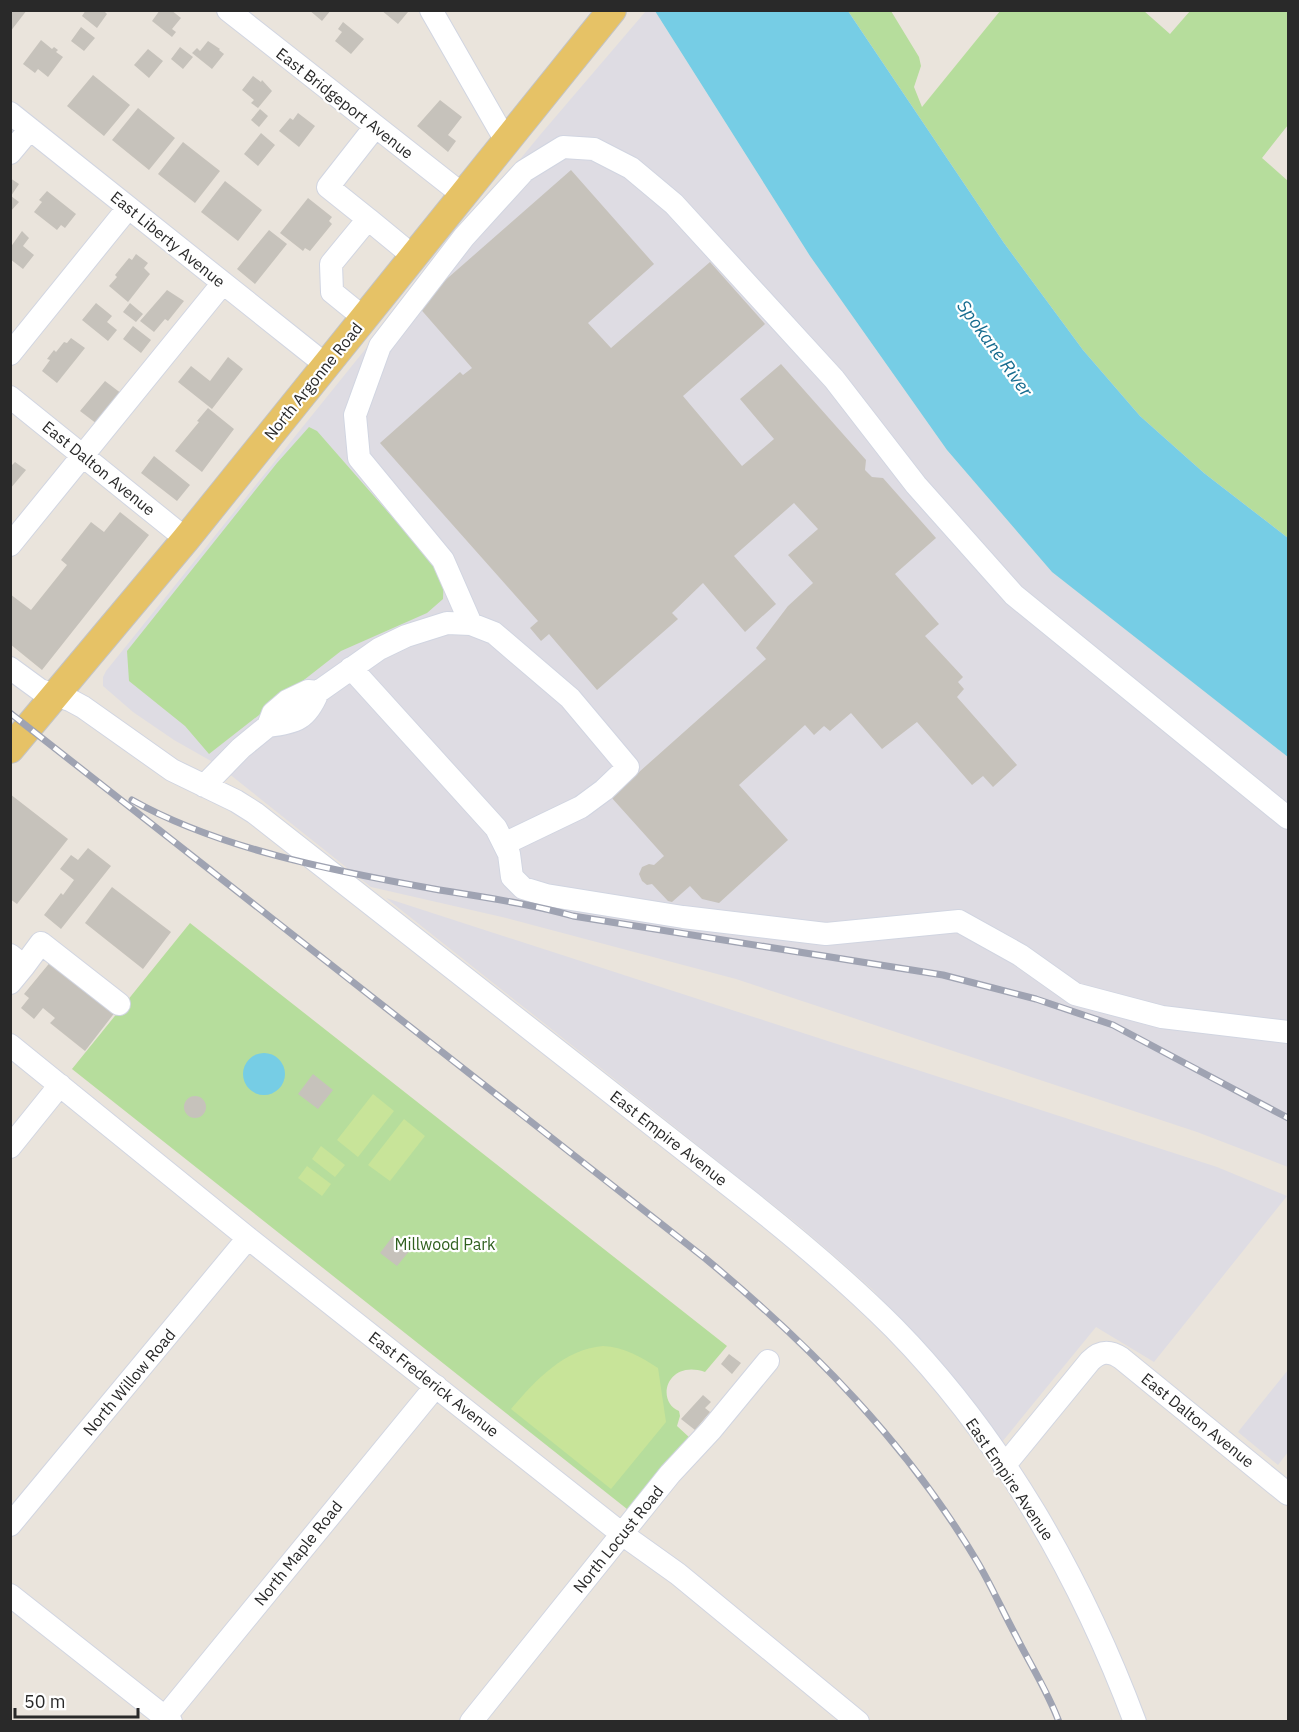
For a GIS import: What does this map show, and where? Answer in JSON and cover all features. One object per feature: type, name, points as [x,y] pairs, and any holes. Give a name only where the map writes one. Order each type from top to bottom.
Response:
[{"type":"main road","name":"North Argonne Road","points":[[10,749],[186,539],[605,19]]},
{"type":"street","name":"East Bridgeport Avenue","points":[[228,10],[463,195]]},
{"type":"street","points":[[431,10],[506,141]]},
{"type":"street","name":"East Liberty Avenue","points":[[10,113],[326,365]]},
{"type":"street","points":[[375,128],[328,187],[413,256]]},
{"type":"street","points":[[10,153],[30,129]]},
{"type":"street","points":[[471,624],[442,560],[359,458],[355,415],[380,346],[464,237],[524,171],[563,147],[594,149],[631,168],[674,204],[834,379],[916,485],[1014,595],[1288,818]]},
{"type":"street","points":[[10,354],[128,208]]},
{"type":"street","points":[[364,318],[332,292],[331,264],[368,219]]},
{"type":"street","points":[[10,545],[223,283]]},
{"type":"street","name":"East Dalton Avenue","points":[[10,397],[186,539]]},
{"type":"street","points":[[204,786],[241,748],[268,726],[290,723],[304,716],[311,709],[318,692],[379,649],[406,636],[447,623],[471,624],[494,633],[570,698],[628,767],[604,790],[581,807],[504,844]]},
{"type":"street","name":"East Empire Avenue","points":[[10,668],[40,690],[83,706],[160,762],[236,801],[266,820],[817,1256],[867,1301],[924,1360],[974,1423],[1047,1533],[1102,1641],[1135,1722]]},
{"type":"street","points":[[351,668],[496,828],[509,854],[512,877],[523,888],[546,895],[683,917],[826,934],[958,921],[1020,955],[1075,994],[1162,1017],[1288,1032]]},
{"type":"street","points":[[15,968],[41,943],[119,1004]]},
{"type":"street","name":"East Frederick Avenue","points":[[10,1045],[248,1238],[622,1534],[678,1574],[858,1722]]},
{"type":"street","points":[[10,1147],[60,1085]]},
{"type":"street","name":"North Willow Road","points":[[10,1525],[248,1238]]},
{"type":"street","name":"East Dalton Avenue","points":[[1004,1466],[1090,1361],[1105,1352],[1111,1352],[1288,1494]]},
{"type":"street","name":"North Locust Road","points":[[471,1722],[670,1474],[711,1430],[768,1361]]},
{"type":"street","name":"North Maple Road","points":[[165,1720],[436,1386]]},
{"type":"street","points":[[10,1595],[165,1720]]},
{"type":"shaded area","points":[[646,11],[655,11],[810,256],[947,450],[1052,572],[1288,757],[1288,1167],[1197,1132],[736,979],[502,917],[371,887],[218,765],[174,740],[133,712],[103,686],[106,671],[409,295],[540,135]]},
{"type":"shaded area","points":[[386,898],[1217,1167],[1287,1196],[1154,1362],[1096,1327],[1002,1442],[943,1365],[873,1290],[836,1257]]},
{"type":"shaded area","points":[[1288,1370],[1288,1452],[1278,1465],[1238,1432]]},
{"type":"green space","points":[[848,11],[891,11],[919,57],[921,66],[914,87],[922,107],[1000,11],[1144,11],[1170,34],[1190,11],[1288,11],[1288,125],[1262,158],[1288,181],[1288,538],[1204,473],[1140,416],[1083,350],[1004,243]]},
{"type":"green space","points":[[309,427],[317,431],[444,576],[443,599],[427,613],[341,651],[209,754],[185,726],[129,681],[127,651],[277,463]]},
{"type":"green space","name":"Millwood Park","points":[[190,923],[727,1346],[705,1372],[682,1371],[669,1383],[668,1399],[679,1411],[680,1416],[677,1426],[690,1438],[627,1509],[72,1069]]},
{"type":"green space","points":[[373,1094],[394,1111],[358,1157],[337,1140]]},
{"type":"green space","points":[[404,1119],[425,1136],[390,1181],[368,1165]]},
{"type":"green space","points":[[321,1146],[345,1165],[335,1177],[312,1159]]},
{"type":"green space","points":[[307,1166],[331,1184],[322,1196],[298,1178]]},
{"type":"green space","points":[[603,1346],[625,1350],[658,1368],[666,1422],[611,1489],[511,1409],[551,1368],[576,1353]]},
{"type":"water","name":"Spokane River","points":[[655,11],[848,11],[1004,243],[1083,350],[1140,416],[1204,473],[1288,538],[1288,757],[1052,572],[947,450],[810,256]]},
{"type":"water","points":[[264,1053],[279,1059],[285,1074],[279,1089],[264,1095],[249,1089],[243,1074],[249,1059]]},
{"type":"building","points":[[10,10],[27,10],[10,32]]},
{"type":"building","points":[[86,10],[103,10],[107,14],[97,28],[82,16]]},
{"type":"building","points":[[160,10],[171,10],[181,18],[172,29],[176,32],[172,37],[152,21]]},
{"type":"building","points":[[309,10],[331,10],[322,21]]},
{"type":"building","points":[[381,10],[406,10],[408,12],[398,24]]},
{"type":"building","points":[[343,22],[364,39],[351,54],[335,41],[342,32],[338,29]]},
{"type":"building","points":[[81,27],[95,38],[84,51],[71,41]]},
{"type":"building","points":[[41,40],[52,49],[54,47],[58,50],[56,52],[63,57],[48,77],[38,69],[35,73],[23,64]]},
{"type":"building","points":[[208,41],[224,54],[212,69],[192,53],[197,48],[200,51]]},
{"type":"building","points":[[180,47],[193,57],[183,69],[171,59]]},
{"type":"building","points":[[148,49],[163,61],[149,78],[134,65]]},
{"type":"building","points":[[93,75],[130,105],[104,136],[67,106]]},
{"type":"building","points":[[253,76],[261,82],[262,80],[272,91],[258,108],[251,103],[254,100],[242,90]]},
{"type":"building","points":[[440,100],[462,117],[448,135],[456,141],[448,152],[417,126]]},
{"type":"building","points":[[138,108],[175,138],[149,170],[112,140]]},
{"type":"building","points":[[260,109],[268,116],[259,127],[251,120]]},
{"type":"building","points":[[298,113],[315,126],[299,147],[279,131],[290,118],[293,120]]},
{"type":"building","points":[[261,133],[275,145],[258,166],[244,154]]},
{"type":"building","points":[[183,142],[220,171],[195,203],[158,174]]},
{"type":"building","points":[[571,170],[654,264],[588,323],[611,348],[710,262],[765,324],[683,396],[742,466],[774,439],[740,399],[781,364],[866,460],[865,470],[872,477],[883,478],[936,538],[895,574],[939,624],[925,636],[963,677],[958,682],[964,689],[957,697],[1017,765],[993,787],[983,776],[972,785],[917,722],[882,749],[851,713],[830,731],[824,726],[814,735],[805,725],[739,785],[788,840],[719,903],[702,899],[690,886],[672,902],[668,901],[652,884],[647,885],[642,881],[639,874],[642,867],[649,864],[654,865],[664,856],[611,797],[766,659],[756,648],[788,606],[813,583],[788,555],[818,529],[794,503],[734,556],[776,604],[745,632],[703,583],[672,613],[678,619],[597,690],[549,634],[541,641],[530,628],[538,621],[380,443],[460,372],[463,375],[472,368],[417,305]]},
{"type":"building","points":[[10,178],[19,184],[11,196],[19,202],[10,212]]},
{"type":"building","points":[[225,181],[262,210],[238,241],[201,212]]},
{"type":"building","points":[[47,191],[76,214],[65,228],[61,225],[57,230],[34,212],[42,202],[39,200]]},
{"type":"building","points":[[308,198],[332,217],[329,221],[332,224],[310,251],[305,248],[303,251],[280,233]]},
{"type":"building","points":[[269,230],[287,244],[255,284],[237,269]]},
{"type":"building","points":[[22,231],[29,238],[23,246],[34,255],[23,269],[10,259],[10,248]]},
{"type":"building","points":[[136,254],[148,263],[144,268],[150,274],[128,302],[109,286],[129,258],[132,260]]},
{"type":"building","points":[[167,290],[184,301],[168,321],[165,319],[154,332],[140,321]]},
{"type":"building","points":[[96,303],[112,316],[107,322],[117,330],[108,341],[82,320]]},
{"type":"building","points":[[130,303],[143,314],[136,322],[123,312]]},
{"type":"building","points":[[133,326],[151,340],[141,353],[123,339]]},
{"type":"building","points":[[71,338],[85,348],[57,383],[42,371],[54,350],[56,352],[64,342],[67,343]]},
{"type":"building","points":[[228,357],[243,369],[212,409],[178,382],[191,366],[210,381]]},
{"type":"building","points":[[105,381],[122,394],[97,424],[80,411]]},
{"type":"building","points":[[208,408],[234,429],[202,472],[175,451]]},
{"type":"building","points":[[154,456],[190,485],[177,501],[141,473]]},
{"type":"building","points":[[15,462],[26,470],[10,489],[10,467]]},
{"type":"building","points":[[120,512],[149,535],[42,670],[10,644],[10,594],[31,610],[67,565],[61,560],[91,522],[104,532]]},
{"type":"building","points":[[10,794],[68,839],[17,904],[10,899]]},
{"type":"building","points":[[88,848],[111,866],[61,929],[44,915],[74,880],[60,869],[71,855],[78,860]]},
{"type":"building","points":[[112,887],[171,932],[143,969],[85,923]]},
{"type":"building","points":[[52,960],[116,1011],[85,1051],[50,1023],[55,1018],[43,1008],[34,1019],[21,1008],[29,998],[24,994]]},
{"type":"building","points":[[313,1074],[333,1090],[318,1109],[298,1094]]},
{"type":"building","points":[[195,1096],[203,1099],[206,1107],[203,1115],[195,1118],[187,1115],[184,1107],[187,1099]]},
{"type":"building","points":[[393,1236],[411,1249],[397,1266],[380,1253]]},
{"type":"building","points":[[729,1354],[741,1363],[732,1374],[721,1364]]},
{"type":"building","points":[[703,1395],[711,1402],[705,1408],[710,1412],[695,1430],[681,1419]]},
{"type":"railway","points":[[10,713],[706,1259],[784,1327],[855,1399],[921,1477],[978,1563],[1059,1722]]},
{"type":"railway","points":[[132,800],[202,832],[318,866],[573,916],[943,975],[1036,999],[1113,1025],[1288,1118]]}]
